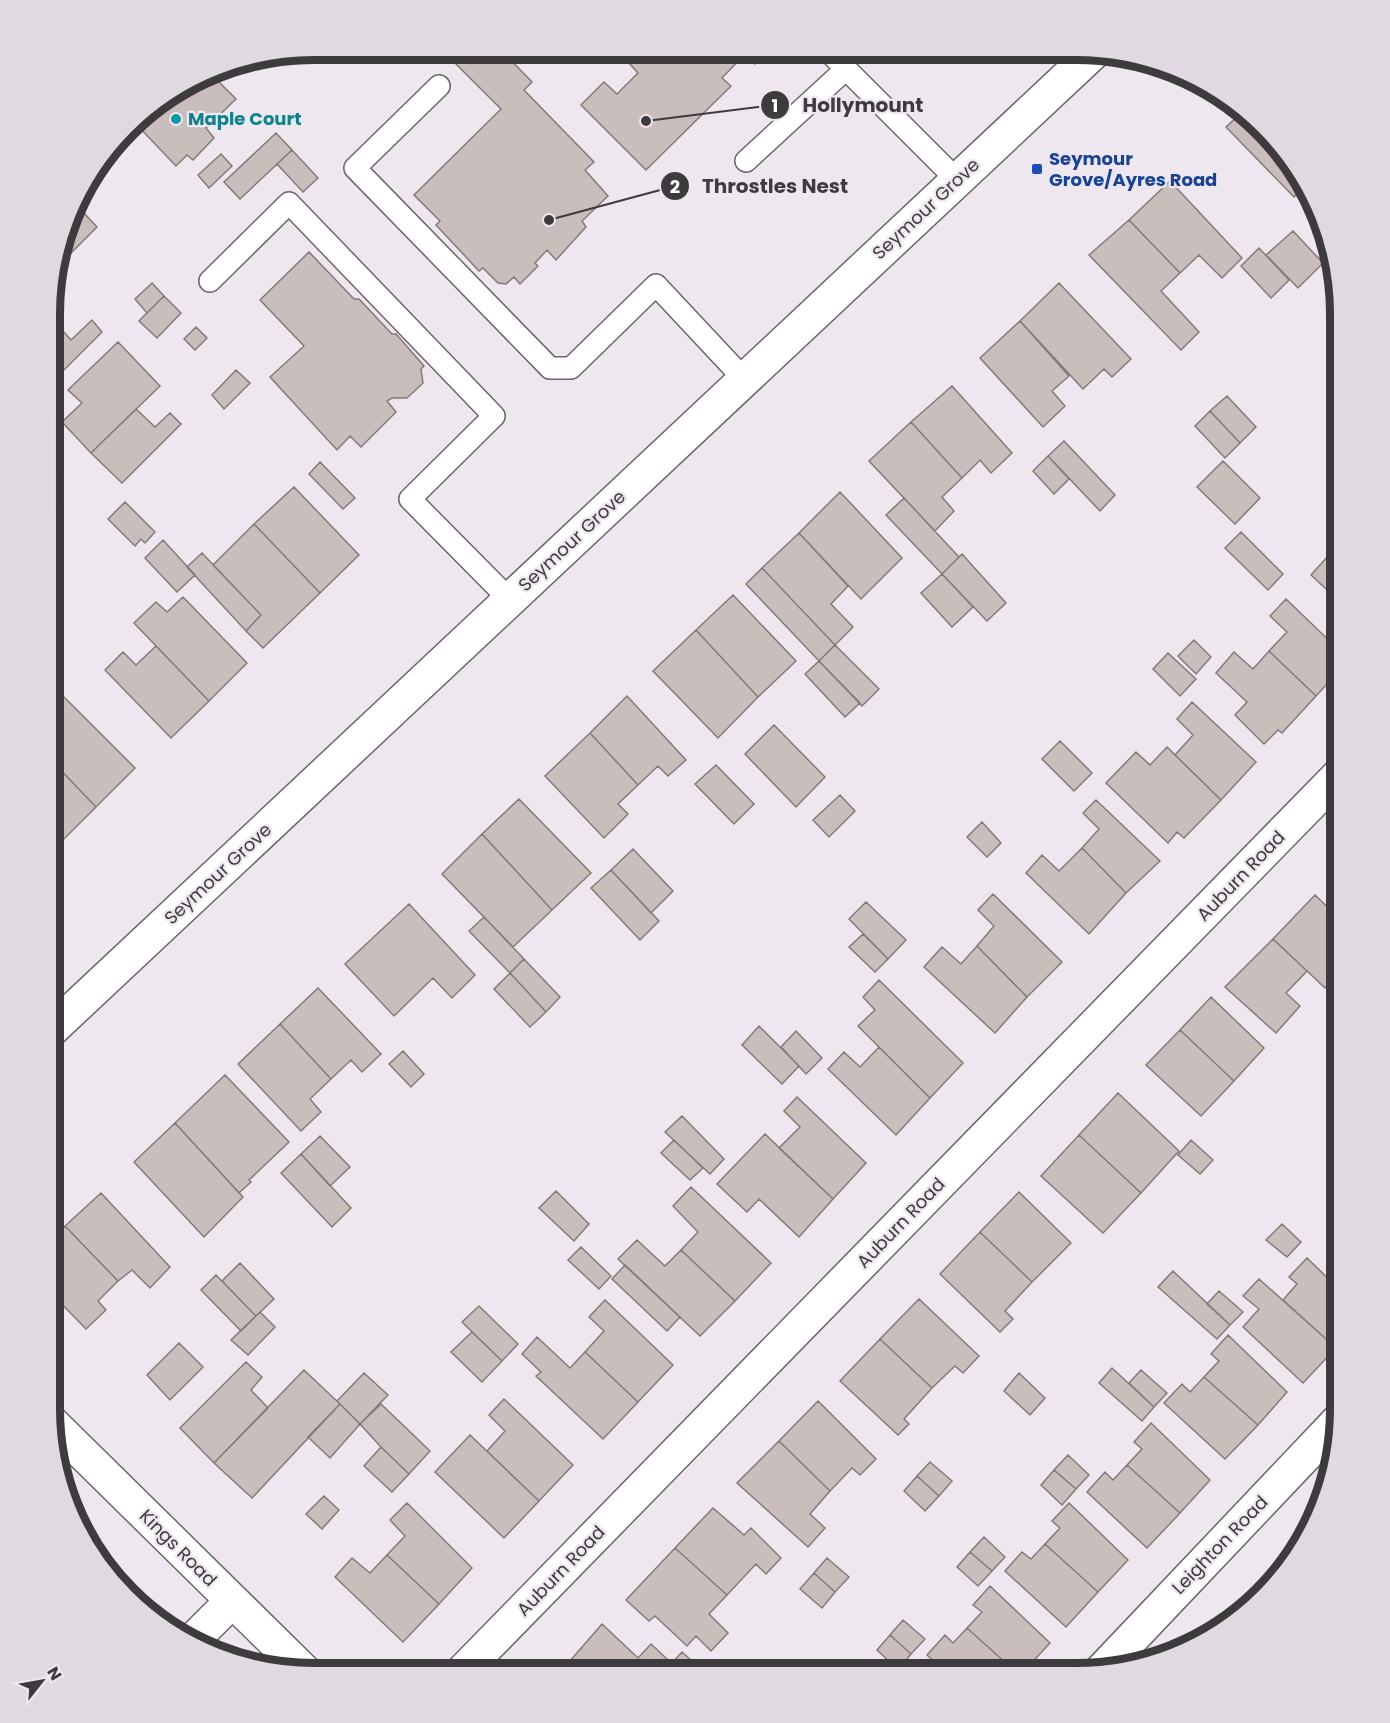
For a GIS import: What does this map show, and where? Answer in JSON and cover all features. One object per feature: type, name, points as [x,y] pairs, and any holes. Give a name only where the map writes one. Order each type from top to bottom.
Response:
[{"type":"street","name":"Seymour Grove","points":[[60,1022],[1085,61]]},
{"type":"street","name":"Auburn Road","points":[[471,1663],[1330,784]]},
{"type":"street","name":"Leighton Road","points":[[1111,1661],[1329,1431]]},
{"type":"street","name":"Kings Road","points":[[61,1432],[295,1662]]},
{"type":"street","points":[[198,1635],[232,1601]]},
{"type":"lane","points":[[837,60],[957,180]]},
{"type":"lane","points":[[746,161],[846,69]]},
{"type":"lane","points":[[440,86],[355,168],[550,368],[571,368],[656,285],[744,379]]},
{"type":"lane","points":[[210,281],[289,203],[494,416],[410,499],[510,600]]},
{"type":"building","points":[[458,60],[511,60],[532,82],[524,90],[594,162],[585,170],[608,196],[582,221],[586,227],[556,260],[547,250],[535,263],[538,266],[520,284],[514,277],[506,284],[498,283],[483,268],[479,271],[436,225],[440,221],[414,195],[501,109],[455,63]]},
{"type":"building","points":[[630,60],[739,60],[722,78],[731,86],[646,170],[581,105],[604,82],[617,94],[638,73],[628,62]]},
{"type":"building","name":"Maple Court","points":[[216,79],[236,99],[206,128],[214,138],[193,160],[187,155],[176,166],[140,129],[159,112]]},
{"type":"building","points":[[1237,117],[1256,134],[1278,159],[1299,192],[1294,197],[1226,127]]},
{"type":"building","points":[[276,133],[292,150],[240,199],[224,182]]},
{"type":"building","points":[[292,150],[318,178],[303,192],[277,164]]},
{"type":"building","points":[[221,154],[232,166],[209,188],[198,175]]},
{"type":"building","points":[[1170,181],[1242,258],[1222,278],[1199,255],[1180,273],[1129,220]]},
{"type":"building","points":[[84,213],[97,227],[68,256],[73,232],[79,218]]},
{"type":"building","points":[[1129,220],[1180,273],[1161,291],[1199,332],[1181,350],[1089,255]]},
{"type":"building","points":[[1293,231],[1323,263],[1298,288],[1266,255]]},
{"type":"building","points":[[1259,248],[1289,280],[1271,298],[1241,266]]},
{"type":"building","points":[[309,252],[354,299],[359,299],[392,334],[396,334],[424,366],[421,369],[423,383],[407,398],[392,398],[387,401],[396,412],[361,447],[350,436],[337,450],[270,377],[304,346],[260,300]]},
{"type":"building","points":[[152,283],[164,296],[147,313],[135,299]]},
{"type":"building","points":[[1059,283],[1131,359],[1112,377],[1104,369],[1083,389],[1020,321]]},
{"type":"building","points":[[164,296],[181,313],[157,338],[139,321]]},
{"type":"building","points":[[92,320],[102,332],[60,374],[60,328],[71,340]]},
{"type":"building","points":[[1020,321],[1069,376],[1052,391],[1065,406],[1043,427],[980,358]]},
{"type":"building","points":[[196,327],[207,338],[195,350],[184,339]]},
{"type":"building","points":[[118,342],[160,386],[91,453],[62,422],[82,403],[68,390]]},
{"type":"building","points":[[236,370],[250,383],[224,409],[212,395]]},
{"type":"building","points":[[952,386],[1012,453],[991,473],[980,460],[962,478],[911,422]]},
{"type":"building","points":[[1227,396],[1256,427],[1240,443],[1210,411]]},
{"type":"building","points":[[136,409],[155,427],[170,413],[181,424],[122,483],[91,453]]},
{"type":"building","points":[[1210,411],[1240,443],[1225,458],[1195,426]]},
{"type":"building","points":[[911,422],[962,478],[942,497],[954,511],[935,531],[869,461]]},
{"type":"building","points":[[1064,441],[1115,495],[1100,511],[1048,456]]},
{"type":"building","points":[[1048,456],[1069,479],[1054,494],[1033,471]]},
{"type":"building","points":[[1223,461],[1260,498],[1235,524],[1197,487]]},
{"type":"building","points":[[320,462],[355,498],[343,509],[309,474]]},
{"type":"building","points":[[294,487],[359,555],[320,593],[254,524]]},
{"type":"building","points":[[840,492],[902,558],[861,599],[799,533]]},
{"type":"building","points":[[904,498],[959,557],[942,574],[886,515]]},
{"type":"building","points":[[125,502],[155,532],[145,543],[141,539],[135,546],[108,519]]},
{"type":"building","points":[[254,524],[320,593],[263,648],[246,631],[261,615],[213,565]]},
{"type":"building","points":[[1241,532],[1283,574],[1268,590],[1225,548]]},
{"type":"building","points":[[799,533],[848,586],[831,604],[853,627],[835,645],[762,568]]},
{"type":"building","points":[[163,540],[195,575],[177,592],[145,558]]},
{"type":"building","points":[[202,553],[261,615],[246,631],[187,567]]},
{"type":"building","points":[[962,554],[1006,603],[987,621],[942,574]]},
{"type":"building","points":[[1329,555],[1330,556],[1330,593],[1311,575]]},
{"type":"building","points":[[762,568],[835,645],[819,661],[746,584]]},
{"type":"building","points":[[942,574],[973,607],[952,627],[921,593]]},
{"type":"building","points":[[733,595],[796,661],[758,697],[696,630]]},
{"type":"building","points":[[183,597],[247,663],[209,701],[134,623],[156,602],[167,612]]},
{"type":"building","points":[[1286,599],[1330,641],[1330,681],[1316,696],[1269,651],[1287,632],[1270,616]]},
{"type":"building","points":[[696,630],[758,697],[718,738],[653,671]]},
{"type":"building","points":[[1194,640],[1211,657],[1196,674],[1178,656]]},
{"type":"building","points":[[835,645],[879,689],[862,706],[819,661]]},
{"type":"building","points":[[156,646],[209,701],[171,738],[105,670],[123,652],[136,665]]},
{"type":"building","points":[[1269,651],[1316,696],[1282,733],[1278,730],[1264,744],[1235,715],[1247,702],[1216,673],[1234,652],[1253,669]]},
{"type":"building","points":[[1168,653],[1196,679],[1180,696],[1153,669]]},
{"type":"building","points":[[819,661],[860,703],[845,717],[805,674]]},
{"type":"building","points":[[60,693],[135,768],[96,807],[60,769],[60,739],[63,736],[60,733]]},
{"type":"building","points":[[627,696],[686,760],[668,776],[658,766],[638,785],[590,733]]},
{"type":"building","points":[[1192,702],[1256,762],[1221,800],[1175,755],[1193,735],[1177,719]]},
{"type":"building","points":[[774,725],[825,777],[796,807],[745,754]]},
{"type":"building","points":[[590,733],[638,785],[618,804],[628,814],[604,838],[545,776]]},
{"type":"building","points":[[1060,741],[1092,773],[1074,791],[1042,759]]},
{"type":"building","points":[[1167,747],[1221,800],[1184,838],[1177,832],[1168,843],[1106,783],[1136,752],[1150,765]]},
{"type":"building","points":[[716,765],[754,804],[734,824],[695,784]]},
{"type":"building","points":[[60,769],[96,807],[60,843]]},
{"type":"building","points":[[840,795],[855,811],[829,837],[813,820]]},
{"type":"building","points":[[519,799],[591,873],[552,910],[482,834]]},
{"type":"building","points":[[1096,800],[1160,861],[1126,893],[1082,848],[1099,829],[1083,813]]},
{"type":"building","points":[[982,822],[1001,843],[987,857],[967,837]]},
{"type":"building","points":[[482,834],[552,910],[513,947],[442,874]]},
{"type":"building","points":[[1082,848],[1126,893],[1089,934],[1026,873],[1042,855],[1059,871]]},
{"type":"building","points":[[633,849],[673,891],[651,913],[611,870]]},
{"type":"building","points":[[611,870],[659,921],[640,940],[591,888]]},
{"type":"building","points":[[993,894],[1062,962],[1027,997],[977,946],[994,926],[978,910]]},
{"type":"building","points":[[1315,895],[1330,909],[1330,983],[1325,988],[1273,939]]},
{"type":"building","points":[[866,902],[906,940],[888,959],[849,919]]},
{"type":"building","points":[[409,904],[475,975],[452,998],[433,978],[394,1016],[345,964]]},
{"type":"building","points":[[484,917],[524,959],[510,973],[469,931]]},
{"type":"building","points":[[863,934],[888,959],[875,972],[849,947]]},
{"type":"building","points":[[1273,939],[1307,971],[1286,993],[1300,1006],[1276,1033],[1225,987]]},
{"type":"building","points":[[977,946],[1027,997],[995,1033],[924,967],[942,947],[961,964]]},
{"type":"building","points":[[524,959],[560,997],[546,1012],[510,973]]},
{"type":"building","points":[[510,973],[546,1012],[530,1027],[494,989]]},
{"type":"building","points":[[879,980],[963,1063],[930,1098],[858,1026],[875,1010],[863,997]]},
{"type":"building","points":[[318,988],[381,1054],[362,1072],[351,1060],[331,1079],[280,1024]]},
{"type":"building","points":[[1211,997],[1264,1048],[1234,1081],[1180,1030]]},
{"type":"building","points":[[280,1024],[331,1079],[310,1099],[321,1112],[301,1131],[238,1064]]},
{"type":"building","points":[[759,1026],[799,1066],[782,1084],[742,1045]]},
{"type":"building","points":[[1180,1030],[1234,1081],[1201,1116],[1146,1065]]},
{"type":"building","points":[[796,1031],[822,1058],[806,1074],[781,1047]]},
{"type":"building","points":[[879,1047],[930,1098],[896,1135],[828,1069],[844,1052],[860,1067]]},
{"type":"building","points":[[403,1051],[424,1074],[411,1087],[389,1064]]},
{"type":"building","points":[[225,1075],[289,1142],[249,1180],[251,1182],[239,1193],[175,1123]]},
{"type":"building","points":[[1118,1093],[1179,1151],[1141,1193],[1079,1135]]},
{"type":"building","points":[[797,1097],[866,1163],[833,1199],[779,1148],[800,1127],[784,1111]]},
{"type":"building","points":[[682,1116],[724,1159],[710,1174],[665,1132]]},
{"type":"building","points":[[175,1123],[243,1197],[204,1237],[134,1162]]},
{"type":"building","points":[[765,1134],[833,1199],[799,1237],[759,1199],[747,1212],[717,1184]]},
{"type":"building","points":[[1079,1135],[1141,1193],[1103,1233],[1041,1176]]},
{"type":"building","points":[[320,1136],[350,1167],[330,1186],[301,1154]]},
{"type":"building","points":[[674,1140],[703,1168],[690,1180],[661,1153]]},
{"type":"building","points":[[1191,1140],[1213,1160],[1200,1174],[1178,1155]]},
{"type":"building","points":[[301,1154],[351,1208],[332,1227],[281,1173]]},
{"type":"building","points":[[691,1187],[771,1263],[735,1301],[681,1250],[698,1232],[673,1206]]},
{"type":"building","points":[[556,1191],[589,1224],[574,1241],[539,1208]]},
{"type":"building","points":[[1019,1192],[1071,1243],[1032,1282],[980,1232]]},
{"type":"building","points":[[101,1193],[170,1267],[150,1288],[132,1270],[118,1281],[65,1226]]},
{"type":"building","points":[[1282,1224],[1301,1242],[1287,1257],[1266,1240]]},
{"type":"building","points":[[65,1226],[118,1281],[98,1301],[106,1310],[86,1329],[60,1302],[60,1230]]},
{"type":"building","points":[[980,1232],[1032,1282],[1005,1311],[1013,1319],[1000,1332],[940,1274]]},
{"type":"building","points":[[637,1240],[665,1266],[681,1250],[735,1301],[700,1336],[618,1259]]},
{"type":"building","points":[[581,1247],[611,1276],[599,1289],[568,1260]]},
{"type":"building","points":[[1307,1258],[1330,1280],[1330,1343],[1283,1300],[1297,1284],[1289,1277]]},
{"type":"building","points":[[240,1263],[274,1299],[256,1316],[222,1281]]},
{"type":"building","points":[[625,1265],[680,1317],[667,1331],[612,1279]]},
{"type":"building","points":[[1173,1271],[1230,1325],[1217,1339],[1158,1287]]},
{"type":"building","points":[[216,1275],[256,1316],[241,1331],[201,1290]]},
{"type":"building","points":[[1259,1279],[1330,1343],[1330,1354],[1303,1383],[1243,1327],[1259,1309],[1243,1296]]},
{"type":"building","points":[[1219,1291],[1243,1312],[1230,1325],[1207,1304]]},
{"type":"building","points":[[919,1299],[979,1356],[963,1373],[955,1366],[932,1388],[880,1339]]},
{"type":"building","points":[[605,1300],[673,1365],[638,1402],[585,1352],[604,1331],[589,1317]]},
{"type":"building","points":[[479,1306],[518,1344],[502,1361],[462,1322]]},
{"type":"building","points":[[260,1312],[275,1327],[248,1355],[231,1340]]},
{"type":"building","points":[[472,1332],[502,1361],[482,1382],[451,1352]]},
{"type":"building","points":[[1228,1335],[1287,1392],[1258,1425],[1204,1377],[1219,1361],[1211,1354]]},
{"type":"building","points":[[537,1337],[570,1368],[585,1352],[638,1402],[603,1439],[536,1376],[541,1372],[522,1354]]},
{"type":"building","points":[[880,1339],[932,1388],[904,1419],[909,1424],[898,1435],[840,1381]]},
{"type":"building","points":[[179,1343],[203,1367],[170,1400],[147,1375]]},
{"type":"building","points":[[246,1362],[262,1377],[251,1390],[268,1408],[214,1463],[180,1428]]},
{"type":"building","points":[[1112,1368],[1154,1407],[1142,1421],[1099,1383]]},
{"type":"building","points":[[304,1370],[340,1404],[252,1498],[214,1463]]},
{"type":"building","points":[[1141,1370],[1167,1393],[1154,1407],[1129,1383]]},
{"type":"building","points":[[364,1373],[388,1395],[360,1424],[337,1401]]},
{"type":"building","points":[[1019,1373],[1045,1398],[1030,1415],[1004,1391]]},
{"type":"building","points":[[1204,1377],[1258,1425],[1225,1459],[1164,1403],[1182,1384],[1190,1392]]},
{"type":"building","points":[[504,1399],[573,1465],[539,1501],[487,1451],[505,1431],[489,1415]]},
{"type":"building","points":[[818,1401],[876,1459],[860,1475],[852,1468],[830,1491],[779,1441]]},
{"type":"building","points":[[340,1404],[360,1424],[330,1458],[308,1437]]},
{"type":"building","points":[[381,1404],[430,1451],[409,1474],[360,1424]]},
{"type":"building","points":[[1151,1423],[1210,1480],[1180,1513],[1127,1465],[1142,1449],[1134,1442]]},
{"type":"building","points":[[470,1435],[539,1501],[504,1538],[435,1472]]},
{"type":"building","points":[[779,1441],[830,1491],[810,1514],[825,1528],[808,1547],[737,1483]]},
{"type":"building","points":[[381,1447],[409,1474],[392,1492],[364,1466]]},
{"type":"building","points":[[1068,1455],[1089,1475],[1076,1489],[1054,1470]]},
{"type":"building","points":[[930,1462],[952,1481],[939,1496],[917,1476]]},
{"type":"building","points":[[1127,1465],[1180,1513],[1147,1548],[1087,1492],[1105,1472],[1113,1480]]},
{"type":"building","points":[[1054,1470],[1076,1489],[1062,1505],[1041,1485]]},
{"type":"building","points":[[917,1476],[939,1496],[925,1511],[904,1491]]},
{"type":"building","points":[[324,1496],[339,1510],[322,1529],[306,1514]]},
{"type":"building","points":[[407,1503],[472,1568],[439,1604],[387,1555],[405,1536],[390,1520]]},
{"type":"building","points":[[1069,1503],[1128,1560],[1098,1592],[1045,1544],[1060,1528],[1052,1521]]},
{"type":"building","points":[[713,1508],[744,1535],[751,1528],[781,1558],[766,1574],[756,1564],[727,1595],[675,1548]]},
{"type":"building","points":[[984,1537],[1005,1557],[992,1571],[970,1552]]},
{"type":"building","points":[[1045,1544],[1098,1592],[1066,1627],[1005,1571],[1022,1552],[1031,1559]]},
{"type":"building","points":[[675,1548],[727,1595],[709,1614],[728,1633],[711,1651],[696,1636],[687,1646],[655,1616],[649,1621],[626,1600]]},
{"type":"building","points":[[970,1552],[992,1571],[978,1586],[957,1567]]},
{"type":"building","points":[[387,1555],[439,1604],[403,1642],[335,1577],[352,1558],[370,1573]]},
{"type":"building","points":[[827,1558],[849,1577],[835,1592],[814,1573]]},
{"type":"building","points":[[814,1573],[835,1592],[822,1608],[800,1589]]},
{"type":"building","points":[[990,1586],[1050,1643],[1031,1663],[1006,1663],[967,1628],[982,1612],[973,1605]]},
{"type":"building","points":[[903,1620],[925,1639],[911,1654],[890,1635]]},
{"type":"building","points":[[602,1624],[638,1658],[651,1644],[671,1663],[570,1663]]},
{"type":"building","points":[[967,1628],[1006,1663],[935,1663],[927,1655],[945,1635],[953,1643]]},
{"type":"building","points":[[890,1635],[911,1654],[904,1663],[891,1663],[877,1650]]},
{"type":"building","points":[[682,1652],[694,1663],[672,1663]]},
{"type":"place","name":"Maple Court","points":[[176,119]]},
{"type":"place","name":"Hollymount","points":[[646,121]]},
{"type":"place","name":"Seymour Grove/Ayres Road","points":[[1037,169]]},
{"type":"place","name":"Throstles Nest","points":[[549,220]]}]
